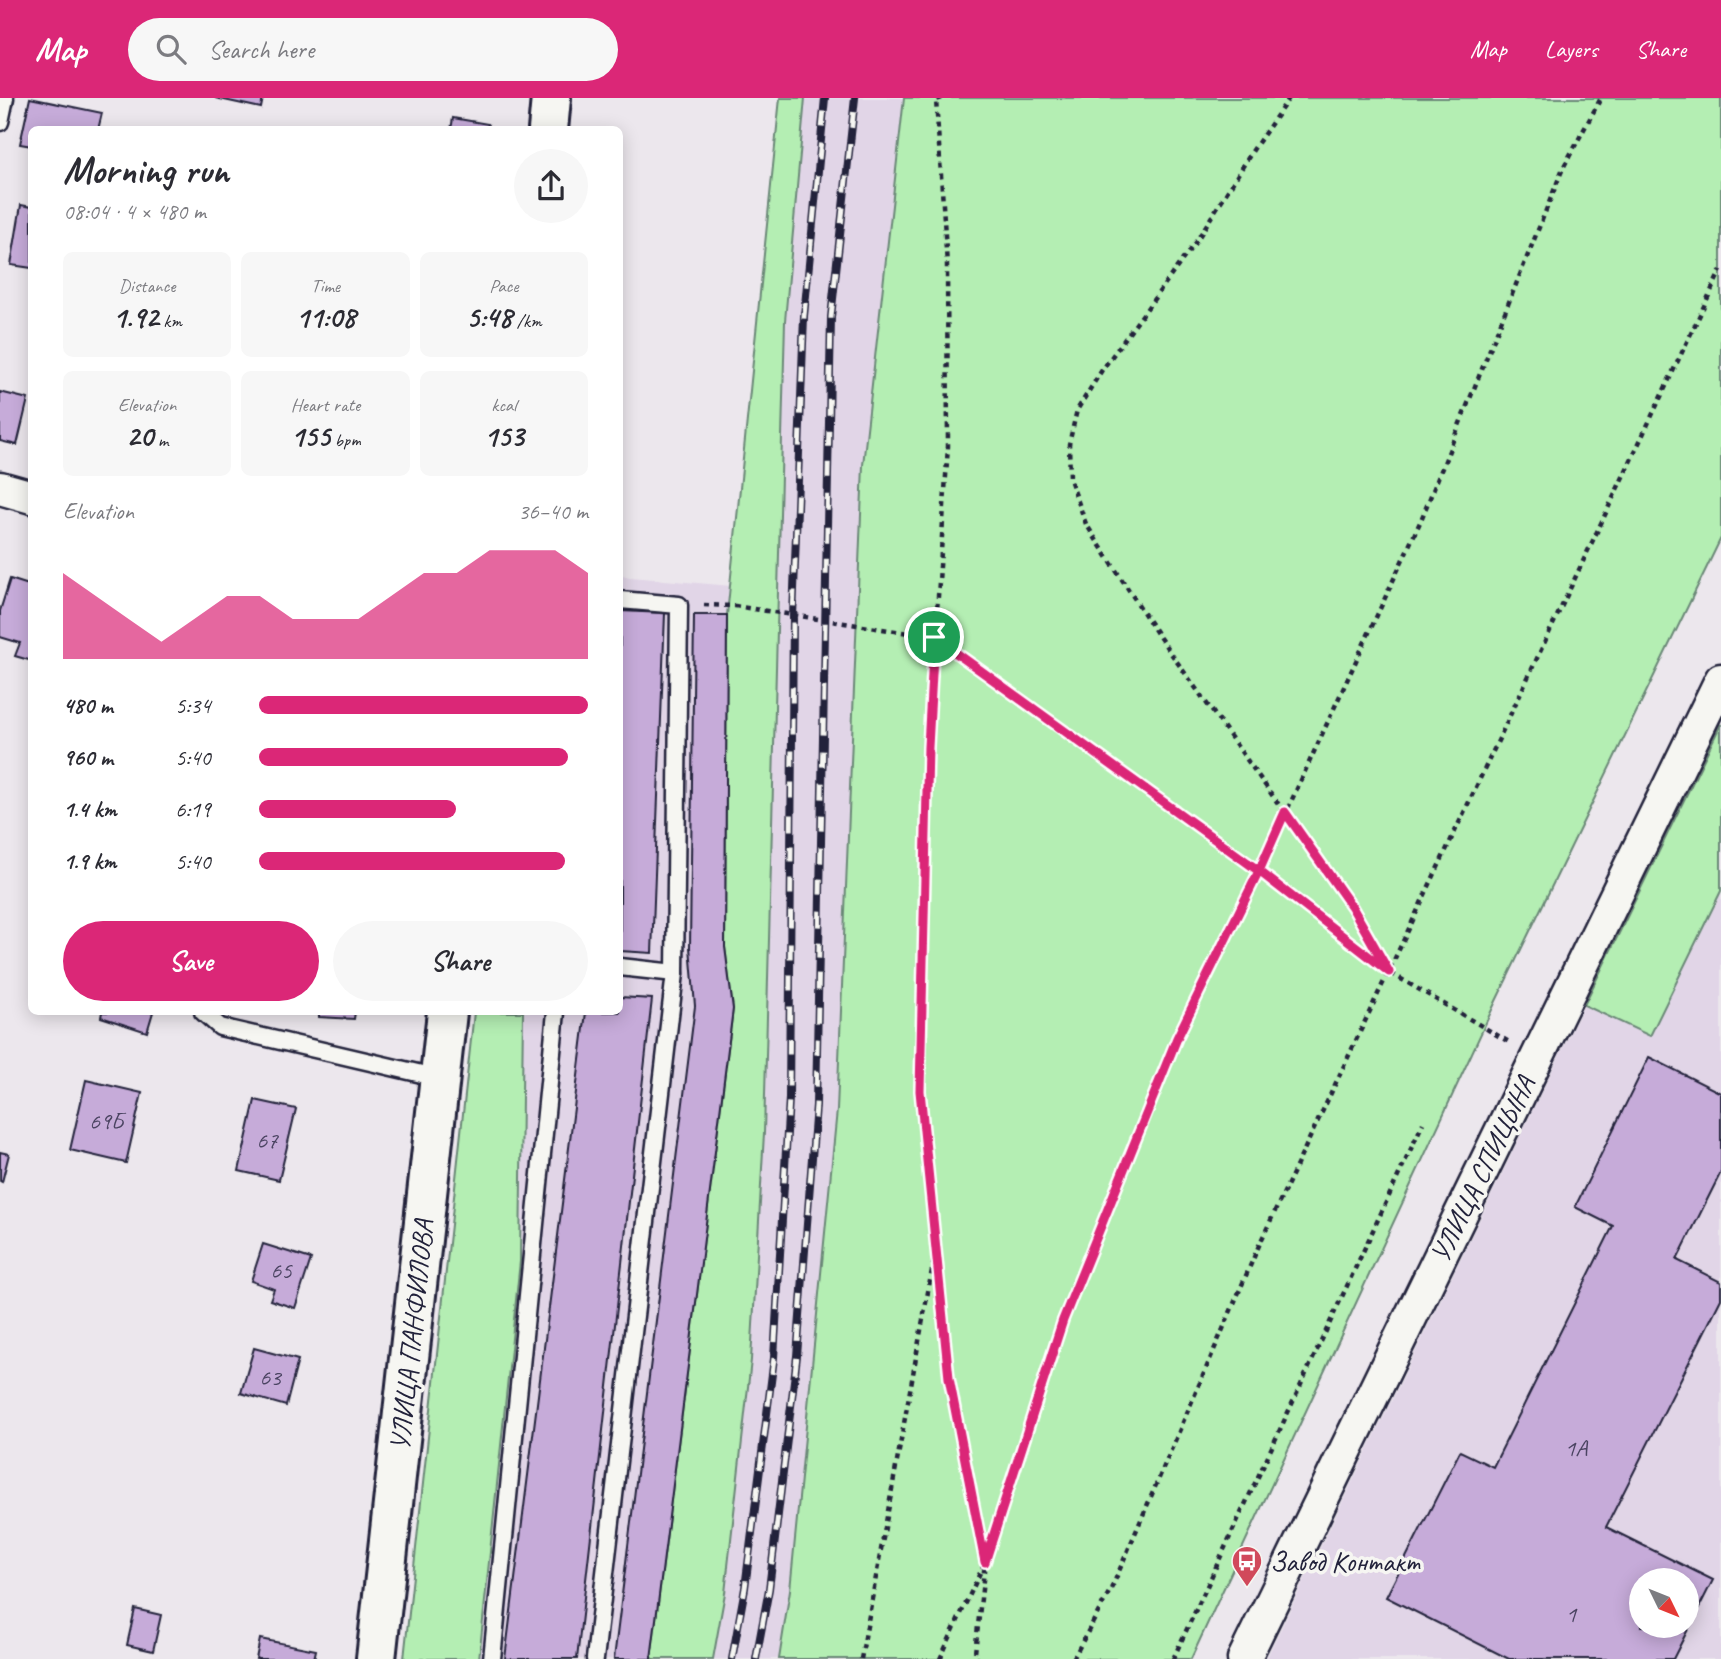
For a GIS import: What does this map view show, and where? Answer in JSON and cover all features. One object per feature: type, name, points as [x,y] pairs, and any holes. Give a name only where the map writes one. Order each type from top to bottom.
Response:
[{"type":"main road","points":[[548,126],[551,98]]},
{"type":"main road","name":"УЛИЦА ПАНФИЛОВА","points":[[376,1659],[447,1015]]},
{"type":"street","points":[[0,488],[28,496]]},
{"type":"street","name":"УЛИЦА СПИЦЫНА","points":[[1244,1659],[1721,680]]},
{"type":"lane","points":[[0,122],[5,98]]},
{"type":"lane","points":[[596,1659],[675,973],[679,605],[623,600]]},
{"type":"lane","points":[[623,967],[675,973]]},
{"type":"lane","points":[[206,1015],[220,1027],[439,1078]]},
{"type":"lane","points":[[492,1659],[556,1015]]},
{"type":"path","points":[[942,98],[936,100],[947,265],[948,446],[928,747],[920,1091],[949,1378],[985,1562],[975,1653],[977,1659]]},
{"type":"path","points":[[1289,98],[1197,240],[1077,410],[1069,444],[1070,479],[1086,524],[1160,638],[1352,907],[1389,972]]},
{"type":"path","points":[[940,1659],[985,1562],[1063,1320],[1177,1038],[1259,871],[1421,520],[1563,168],[1601,98]]},
{"type":"path","points":[[1073,1659],[1112,1585],[1260,1243],[1425,891],[1587,558],[1721,270]]},
{"type":"path","points":[[679,605],[735,606],[934,637],[1259,871],[1389,972],[1536,1058]]},
{"type":"path","points":[[1173,1659],[1423,1124]]},
{"type":"path","points":[[861,1659],[936,1251]]},
{"type":"shaded area","points":[[805,98],[904,98],[863,465],[837,1110],[790,1590],[779,1659],[713,1659],[725,1593],[751,1360],[764,1133],[785,321]]},
{"type":"shaded area","points":[[623,576],[731,586],[727,615],[725,947],[733,1009],[651,1659],[479,1659],[520,1261],[523,1015],[623,1015]]},
{"type":"shaded area","points":[[1721,724],[1721,1659],[1266,1659]]},
{"type":"green space","points":[[780,98],[805,98],[785,321],[764,1133],[751,1360],[725,1593],[713,1659],[651,1659],[733,1009],[725,947],[727,615]]},
{"type":"green space","points":[[904,98],[1721,98],[1721,538],[1496,1001],[1191,1659],[779,1659],[790,1590],[837,1110],[863,465]]},
{"type":"green space","points":[[1721,724],[1721,891],[1650,1036],[1584,1005]]},
{"type":"green space","points":[[474,1015],[523,1015],[520,1261],[479,1659],[404,1659]]},
{"type":"building","points":[[30,98],[102,113],[99,126],[28,126],[28,145],[20,144]]},
{"type":"building","points":[[215,98],[263,98],[261,108]]},
{"type":"building","points":[[453,118],[488,124],[488,126],[452,126]]},
{"type":"building","points":[[21,205],[28,206],[28,267],[11,265]]},
{"type":"building","points":[[0,392],[28,399],[17,445],[0,441]]},
{"type":"building","points":[[10,579],[28,585],[28,660],[15,656],[20,643],[0,637],[0,611]]},
{"type":"building","points":[[623,611],[665,613],[652,953],[623,951]]},
{"type":"building","points":[[694,615],[727,615],[725,947],[733,1009],[651,1659],[614,1659],[695,1006],[690,947]]},
{"type":"building","points":[[623,997],[652,999],[577,1659],[505,1659],[586,1015],[623,1015]]},
{"type":"building","points":[[101,1015],[152,1015],[147,1032]]},
{"type":"building","points":[[319,1015],[355,1015],[354,1019]]},
{"type":"building","points":[[1649,1057],[1721,1093],[1721,1172],[1677,1260],[1721,1282],[1721,1299],[1606,1527],[1689,1568],[1629,1568],[1629,1638],[1684,1638],[1673,1659],[1509,1659],[1386,1597],[1460,1451],[1493,1467],[1613,1226],[1575,1207]]},
{"type":"building","points":[[86,1080],[142,1093],[126,1163],[70,1150]]},
{"type":"building","points":[[255,1100],[296,1109],[279,1180],[239,1171]]},
{"type":"building","points":[[0,1152],[9,1154],[2,1182],[0,1181]]},
{"type":"building","points":[[263,1244],[311,1259],[295,1308],[270,1300],[274,1289],[251,1281]]},
{"type":"building","points":[[254,1348],[298,1360],[286,1406],[241,1393]]},
{"type":"building","points":[[1699,1573],[1713,1580],[1699,1608]]},
{"type":"building","points":[[135,1609],[161,1615],[153,1651],[127,1645]]},
{"type":"building","points":[[260,1639],[316,1650],[314,1659],[256,1659]]},
{"type":"railway","points":[[732,1659],[745,1588],[774,1358],[789,1098],[793,617],[804,316],[825,98]]},
{"type":"railway","points":[[756,1659],[769,1589],[797,1356],[816,1105],[831,317],[855,98]]},
{"type":"place","name":"Завод Контакт","points":[[1247,1588]]},
{"type":"route","points":[[934,637],[928,747],[920,1091],[949,1378],[985,1562],[1063,1320],[1177,1038],[1259,871],[1389,972],[1352,907],[1285,812],[1259,871],[934,637]]}]
